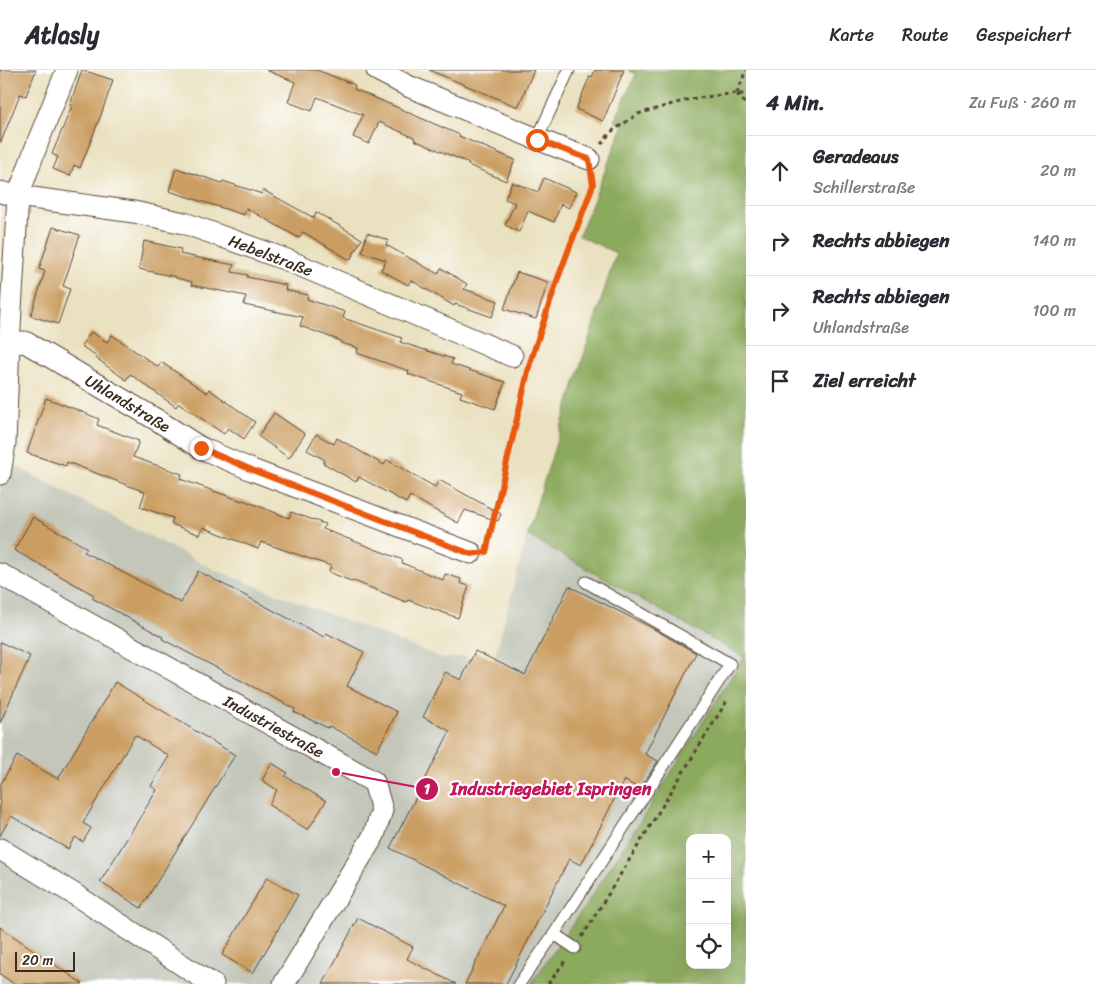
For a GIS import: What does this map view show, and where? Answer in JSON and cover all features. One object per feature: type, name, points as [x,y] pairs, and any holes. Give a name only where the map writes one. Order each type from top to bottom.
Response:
[{"type":"street","points":[[0,474],[5,443],[9,343],[9,194],[39,139],[67,70]]},
{"type":"street","points":[[377,70],[408,86],[537,140],[589,159]]},
{"type":"street","name":"Hebelstraße","points":[[9,194],[134,212],[184,223],[287,260],[521,360]]},
{"type":"street","name":"Uhlandstraße","points":[[9,343],[25,342],[201,448],[252,470],[471,554]]},
{"type":"street","name":"Industriestraße","points":[[0,574],[374,782],[382,810],[374,835],[284,984]]},
{"type":"street","points":[[0,849],[74,894],[202,981]]},
{"type":"lane","points":[[537,140],[569,70]]},
{"type":"lane","points":[[519,984],[554,934],[730,664],[586,582]]},
{"type":"lane","points":[[554,934],[575,948]]},
{"type":"path","points":[[737,93],[746,70]]},
{"type":"path","points":[[737,93],[746,104]]},
{"type":"path","points":[[533,354],[558,278],[593,185],[589,159],[610,132],[638,114],[690,99],[737,93],[746,95]]},
{"type":"path","points":[[471,554],[486,552],[521,360]]},
{"type":"path","points":[[548,984],[575,948],[730,695]]},
{"type":"shaded area","points":[[0,458],[215,570],[445,659],[464,656],[492,668],[527,535],[744,657],[605,875],[531,984],[0,984]]},
{"type":"green space","points":[[628,70],[746,70],[746,984],[531,984],[613,863],[744,657],[527,535],[616,253],[579,236],[623,126],[614,121],[636,74]]},
{"type":"building","points":[[0,70],[36,70],[26,96],[20,94],[1,142],[0,142]]},
{"type":"building","points":[[82,70],[113,80],[80,168],[74,165],[70,176],[53,169],[58,157],[52,154],[72,106],[70,105]]},
{"type":"building","points":[[266,70],[317,70],[355,85],[354,89],[515,160],[506,181],[414,140],[415,138],[379,122],[369,144],[353,137],[363,115],[317,97],[312,111],[288,102],[295,82]]},
{"type":"building","points":[[429,70],[534,70],[518,107]]},
{"type":"building","points":[[595,70],[624,70],[603,121],[576,109],[590,76],[592,77]]},
{"type":"building","points":[[176,168],[262,194],[263,190],[314,218],[316,212],[362,239],[350,260],[303,232],[299,238],[246,208],[244,215],[169,191]]},
{"type":"building","points":[[544,178],[576,192],[569,208],[561,204],[554,222],[528,211],[519,232],[505,225],[515,203],[505,199],[512,182],[538,192]]},
{"type":"building","points":[[53,227],[80,235],[63,286],[70,289],[58,324],[31,316],[45,271],[39,269]]},
{"type":"building","points":[[367,233],[388,240],[386,245],[438,274],[441,268],[467,284],[464,289],[498,301],[492,317],[455,304],[454,306],[411,280],[408,285],[381,270],[386,260],[362,252]]},
{"type":"building","points":[[144,241],[181,249],[180,254],[234,265],[232,272],[248,275],[247,277],[286,285],[285,290],[308,295],[307,299],[345,312],[343,318],[402,338],[400,342],[453,359],[451,364],[505,382],[495,409],[460,397],[462,392],[408,374],[409,371],[357,353],[358,348],[300,326],[303,317],[244,305],[246,296],[191,285],[192,282],[176,277],[139,269]]},
{"type":"building","points":[[517,272],[548,282],[536,319],[504,309]]},
{"type":"building","points":[[91,332],[107,342],[112,335],[158,367],[161,362],[207,393],[209,389],[255,422],[244,439],[228,428],[224,434],[179,403],[176,407],[130,374],[126,380],[96,358],[97,356],[81,346]]},
{"type":"building","points":[[46,398],[99,419],[97,425],[139,441],[133,457],[182,474],[180,479],[289,518],[291,512],[325,524],[323,529],[403,560],[402,563],[443,580],[445,574],[461,579],[460,583],[469,586],[458,618],[408,600],[406,602],[353,582],[329,572],[331,566],[261,542],[258,549],[203,527],[200,535],[171,524],[173,518],[140,507],[145,492],[67,462],[66,466],[27,453]]},
{"type":"building","points":[[274,413],[305,434],[289,458],[258,436]]},
{"type":"building","points":[[316,434],[334,444],[337,438],[384,465],[387,460],[435,487],[439,480],[501,514],[498,521],[465,510],[458,523],[410,496],[406,503],[359,477],[356,482],[323,463],[325,460],[307,450]]},
{"type":"building","points":[[33,517],[87,548],[84,552],[181,603],[198,571],[324,637],[326,633],[364,652],[347,686],[397,712],[377,751],[329,726],[328,728],[294,712],[295,709],[162,639],[163,637],[92,598],[94,595],[14,550]]},
{"type":"building","points":[[569,586],[650,627],[696,653],[645,754],[658,761],[640,789],[624,780],[581,865],[569,859],[506,984],[465,984],[504,906],[390,848],[450,731],[423,717],[445,672],[461,680],[475,651],[525,675]]},
{"type":"building","points":[[0,642],[30,656],[0,723]]},
{"type":"building","points":[[115,682],[235,755],[141,908],[100,882],[157,790],[151,786],[169,756],[135,735],[83,823],[91,828],[83,842],[75,837],[68,849],[11,816],[0,836],[0,785],[17,756],[58,779]]},
{"type":"building","points":[[272,763],[288,773],[285,776],[326,801],[308,830],[269,805],[277,790],[262,780]]},
{"type":"building","points":[[267,877],[298,895],[253,973],[222,955]]},
{"type":"building","points":[[358,918],[413,947],[407,959],[456,984],[323,984]]},
{"type":"building","points":[[0,927],[83,984],[14,984],[0,974]]},
{"type":"place","name":"Industriegebiet Ispringen","points":[[336,772]]},
{"type":"route","points":[[201,448],[252,470],[471,554],[486,552],[530,363],[558,278],[593,185],[589,159],[537,140]]}]
